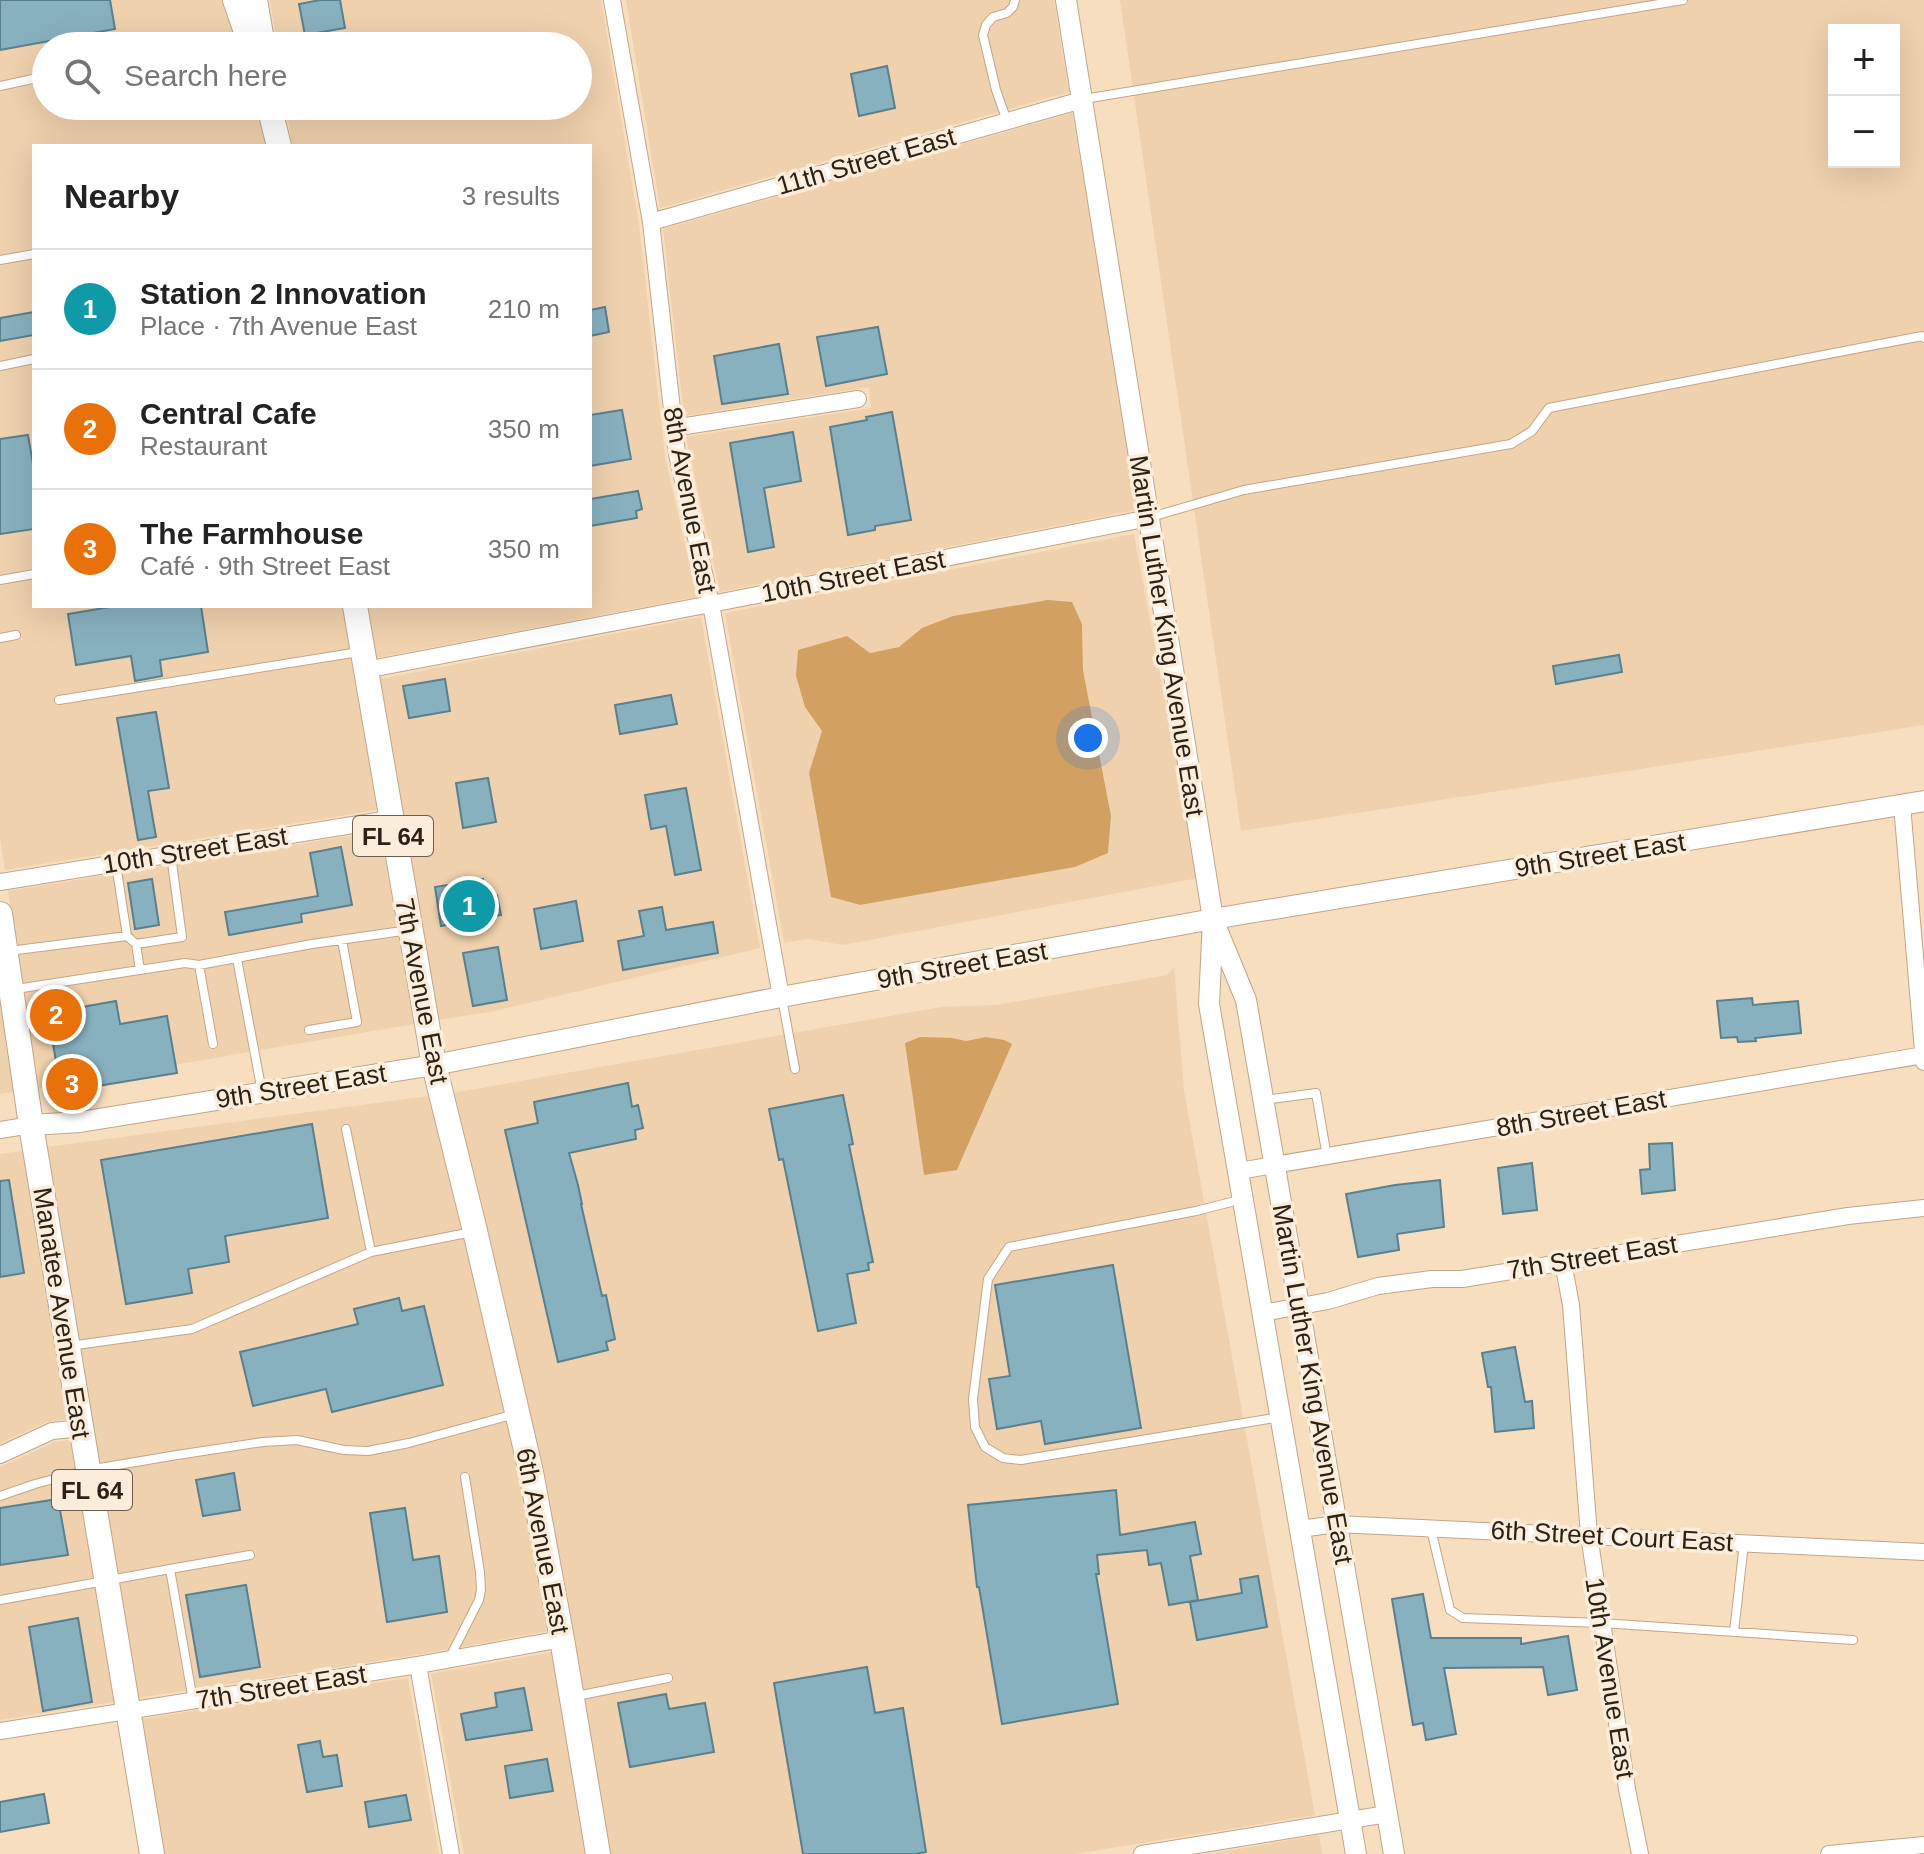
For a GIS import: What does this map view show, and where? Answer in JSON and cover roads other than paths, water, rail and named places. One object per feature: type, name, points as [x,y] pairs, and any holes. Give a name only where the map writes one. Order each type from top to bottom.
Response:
[{"type":"main road","points":[[235,0],[252,32]]},
{"type":"main road","points":[[275,120],[280,144]]},
{"type":"main road","name":"7th Avenue East","points":[[355,608],[434,1065],[475,1231]]},
{"type":"main road","name":"Manatee Avenue East","points":[[0,914],[12,990],[12,1022],[152,1854]]},
{"type":"main road","name":"6th Avenue East","points":[[475,1231],[531,1472],[598,1854]]},
{"type":"street","points":[[256,32],[257,0]]},
{"type":"street","name":"8th Avenue East","points":[[612,0],[651,222],[673,428],[711,604],[781,997]]},
{"type":"street","name":"Martin Luther King Avenue East","points":[[1066,0],[1213,919],[1209,1004],[1356,1854]]},
{"type":"street","name":"11th Street East","points":[[651,222],[1082,100]]},
{"type":"street","points":[[673,428],[858,399]]},
{"type":"street","name":"10th Street East","points":[[364,661],[711,604],[1149,518]]},
{"type":"street","name":"9th Street East","points":[[0,1130],[80,1122],[434,1065],[781,997],[1213,919],[1924,801]]},
{"type":"street","points":[[1902,805],[1924,1064]]},
{"type":"street","name":"10th Street East","points":[[0,882],[390,819]]},
{"type":"street","name":"Martin Luther King Avenue East","points":[[1213,919],[1246,1000],[1394,1854]]},
{"type":"street","name":"8th Street East","points":[[1239,1171],[1924,1055]]},
{"type":"street","name":"7th Street East","points":[[1263,1313],[1328,1301],[1378,1286],[1432,1279],[1462,1279],[1848,1216],[1924,1208]]},
{"type":"street","name":"10th Avenue East","points":[[1563,1262],[1571,1305],[1589,1535],[1627,1789],[1640,1854]]},
{"type":"street","points":[[0,1455],[52,1431],[82,1428]]},
{"type":"street","name":"6th Street Court East","points":[[1300,1529],[1337,1524],[1924,1552]]},
{"type":"street","name":"7th Street East","points":[[0,1731],[562,1639]]},
{"type":"street","points":[[418,1665],[451,1854]]},
{"type":"street","points":[[1142,1854],[1201,1850],[1387,1814]]},
{"type":"street","points":[[1829,1854],[1924,1845]]},
{"type":"lane","points":[[1007,121],[983,35],[993,17],[1007,13],[1015,0]]},
{"type":"lane","points":[[1082,100],[1683,0]]},
{"type":"lane","points":[[0,86],[32,79]]},
{"type":"lane","points":[[0,260],[32,254]]},
{"type":"lane","name":"10th Street East","points":[[1149,518],[1244,490],[1511,444],[1532,431],[1549,408],[1924,338]]},
{"type":"lane","points":[[0,366],[32,359]]},
{"type":"lane","points":[[0,580],[32,574]]},
{"type":"lane","points":[[0,638],[16,635]]},
{"type":"lane","points":[[59,700],[364,661]]},
{"type":"lane","points":[[136,944],[182,937],[171,854]]},
{"type":"lane","points":[[116,863],[127,936],[136,944],[140,970]]},
{"type":"lane","points":[[12,990],[185,963],[199,965],[410,930]]},
{"type":"lane","points":[[6,951],[127,936]]},
{"type":"lane","points":[[309,1030],[357,1022],[342,940]]},
{"type":"lane","points":[[237,959],[262,1092]]},
{"type":"lane","points":[[199,965],[213,1044]]},
{"type":"lane","points":[[781,997],[795,1069]]},
{"type":"lane","points":[[1264,1100],[1316,1093],[1327,1157]]},
{"type":"lane","points":[[346,1129],[371,1252]]},
{"type":"lane","points":[[1243,1199],[1009,1247],[988,1279],[973,1399],[975,1427],[985,1447],[1003,1458],[1021,1460],[1281,1417]]},
{"type":"lane","points":[[68,1346],[192,1329],[371,1252],[475,1231]]},
{"type":"lane","points":[[0,1496],[88,1470],[274,1441],[297,1440],[344,1450],[368,1451],[517,1413]]},
{"type":"lane","points":[[448,1660],[479,1600],[481,1590],[465,1477]]},
{"type":"lane","points":[[1431,1528],[1450,1610],[1463,1618],[1602,1623],[1853,1640]]},
{"type":"lane","points":[[1734,1632],[1744,1543]]},
{"type":"lane","points":[[0,1600],[250,1555]]},
{"type":"lane","points":[[170,1569],[193,1701]]},
{"type":"lane","points":[[571,1697],[668,1678]]},
{"type":"place","name":"Station 2 Innovation","points":[[469,906]]},
{"type":"place","name":"Central Cafe","points":[[56,1015]]},
{"type":"place","name":"The Farmhouse","points":[[72,1084]]}]
